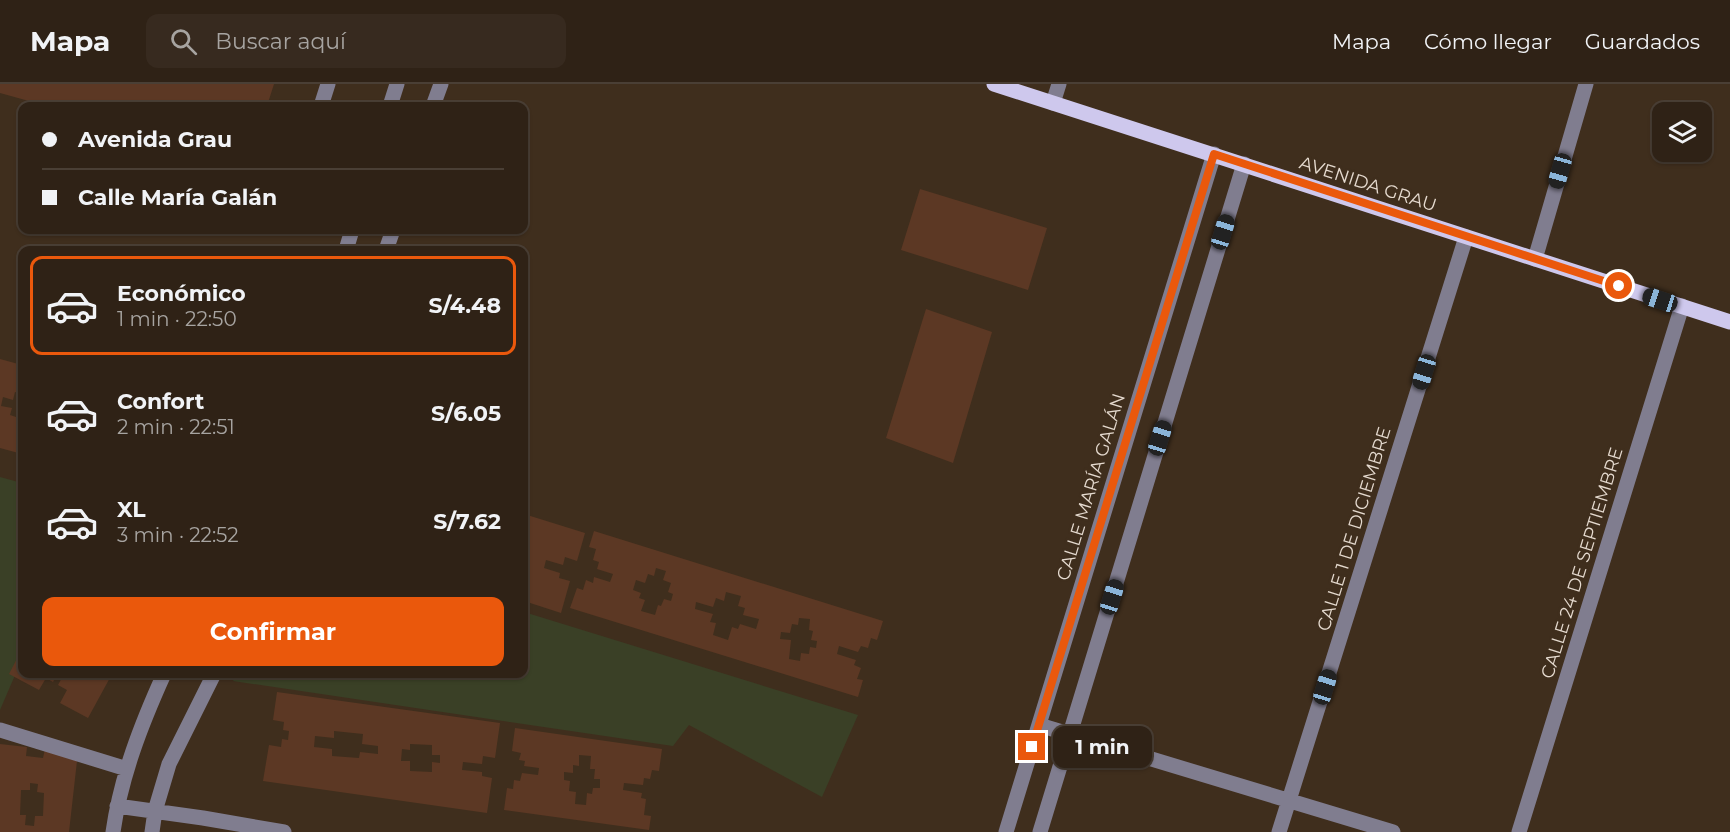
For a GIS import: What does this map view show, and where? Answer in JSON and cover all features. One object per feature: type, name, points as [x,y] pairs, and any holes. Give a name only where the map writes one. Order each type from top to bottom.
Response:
[{"type":"main road","name":"AVENIDA GRAU","points":[[994,84],[1730,322]]},
{"type":"street","points":[[322,102],[328,84]]},
{"type":"street","points":[[391,102],[397,84]]},
{"type":"street","points":[[434,102],[441,84]]},
{"type":"street","points":[[1053,103],[1059,84]]},
{"type":"street","points":[[1535,259],[1586,84]]},
{"type":"street","name":"CALLE MARÍA GALÁN","points":[[1006,832],[1214,154]]},
{"type":"street","points":[[1040,832],[1244,164]]},
{"type":"street","name":"CALLE 1 DE DICIEMBRE","points":[[1279,832],[1467,237]]},
{"type":"street","name":"CALLE 24 DE SEPTIEMBRE","points":[[1519,832],[1682,306]]},
{"type":"street","points":[[112,832],[117,806],[139,730],[163,678]]},
{"type":"street","points":[[152,832],[155,811],[169,764],[212,678]]},
{"type":"street","points":[[1039,725],[1393,832]]},
{"type":"street","points":[[0,730],[128,769]]},
{"type":"street","points":[[117,806],[284,832]]},
{"type":"green space","points":[[0,477],[18,482],[18,668],[0,710]]},
{"type":"green space","points":[[528,613],[858,715],[822,797],[689,725],[673,746],[233,681],[235,678],[528,678]]},
{"type":"building","points":[[0,84],[274,84],[268,102],[33,102],[0,93]]},
{"type":"building","points":[[920,189],[1047,228],[1028,290],[901,250]]},
{"type":"building","points":[[926,309],[992,332],[953,463],[886,438]]},
{"type":"building","points":[[0,359],[18,364],[18,393],[15,392],[13,400],[3,397],[1,406],[12,408],[10,415],[18,418],[18,453],[0,448]]},
{"type":"building","points":[[528,515],[585,533],[577,561],[565,557],[563,565],[546,560],[544,568],[560,573],[559,578],[570,581],[561,613],[528,602]]},
{"type":"building","points":[[594,531],[883,621],[877,640],[871,638],[868,648],[861,646],[858,652],[839,646],[837,654],[856,660],[854,665],[861,668],[857,679],[863,680],[858,697],[570,608],[577,588],[583,590],[586,580],[593,583],[594,577],[610,582],[613,574],[597,569],[599,562],[593,560],[596,549],[589,547]],"holes":[[[656,568],[666,571],[663,580],[671,583],[668,592],[673,594],[671,601],[664,599],[661,606],[658,605],[655,615],[641,611],[645,600],[639,598],[641,593],[633,590],[636,580],[645,583],[648,574],[654,576]],[[726,592],[741,596],[738,606],[745,608],[743,615],[759,619],[756,629],[740,624],[738,629],[732,627],[728,640],[713,635],[716,623],[710,622],[713,614],[695,609],[696,602],[713,607],[716,598],[724,601]],[[799,618],[810,619],[809,630],[813,631],[811,640],[817,641],[816,648],[810,647],[809,654],[801,653],[800,661],[789,659],[791,640],[780,639],[781,632],[790,633],[792,624],[798,625]]]},
{"type":"building","points":[[18,657],[18,678],[46,678],[39,690],[9,674]]},
{"type":"building","points":[[62,678],[110,678],[88,718],[60,703],[67,690],[58,685]]},
{"type":"building","points":[[277,692],[500,723],[495,758],[483,756],[482,764],[463,762],[462,770],[482,772],[482,776],[492,778],[487,813],[263,781],[269,745],[281,747],[282,739],[288,740],[289,731],[283,730],[284,722],[273,720]],"holes":[[[334,731],[363,734],[362,744],[378,746],[378,754],[360,752],[359,758],[332,756],[332,749],[314,747],[315,736],[334,738]],[[410,744],[432,745],[432,755],[440,755],[440,763],[432,762],[432,772],[410,771],[410,761],[401,761],[402,749],[410,750]]]},
{"type":"building","points":[[515,728],[662,749],[659,771],[652,770],[650,779],[644,778],[643,785],[624,783],[623,790],[642,793],[641,798],[646,799],[644,815],[651,816],[649,830],[504,810],[507,788],[513,789],[514,780],[520,781],[522,773],[538,775],[539,768],[524,766],[525,761],[519,760],[521,753],[512,751]],"holes":[[[579,755],[591,756],[590,769],[595,769],[594,779],[600,779],[600,788],[593,788],[592,794],[587,793],[586,805],[575,804],[576,792],[569,791],[570,781],[564,780],[564,772],[573,773],[573,765],[579,766]]]},
{"type":"building","points":[[0,744],[27,747],[26,756],[43,758],[45,749],[78,752],[69,832],[0,832]],"holes":[[[30,783],[38,784],[37,792],[44,793],[43,816],[35,816],[34,826],[25,825],[26,815],[20,815],[21,790],[30,790]]]},
{"type":"route","points":[[1032,747],[1214,154],[1619,286]]}]
